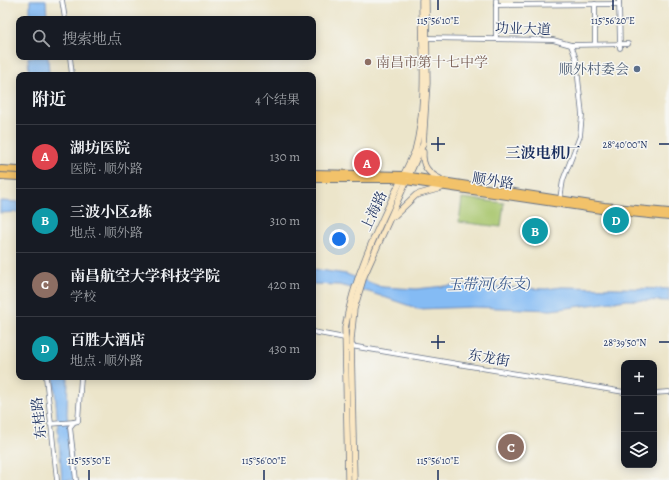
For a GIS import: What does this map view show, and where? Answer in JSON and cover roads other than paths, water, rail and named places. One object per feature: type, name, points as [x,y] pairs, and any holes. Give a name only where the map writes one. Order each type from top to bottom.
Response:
[{"type":"main road","name":"上海路","points":[[354,480],[351,346],[354,309],[361,276],[390,221],[415,151],[422,113],[422,0]]},
{"type":"main road","name":"上海路","points":[[348,480],[345,328],[349,304],[423,144],[426,110],[426,0]]},
{"type":"main road","points":[[423,144],[423,162],[426,168],[431,175],[442,180]]},
{"type":"main road","points":[[0,169],[16,170]]},
{"type":"main road","name":"顺外路","points":[[316,173],[442,180],[604,206],[669,212]]},
{"type":"main road","points":[[0,176],[16,177]]},
{"type":"main road","name":"顺外路","points":[[316,179],[406,178],[449,187],[601,210],[669,217]]},
{"type":"main road","points":[[390,221],[416,195],[428,190],[449,187]]},
{"type":"street","points":[[62,0],[65,16]]},
{"type":"street","points":[[496,0],[496,39]]},
{"type":"street","points":[[496,6],[595,4],[619,2],[620,46]]},
{"type":"street","points":[[595,4],[595,44]]},
{"type":"street","name":"功业大道","points":[[426,38],[553,40],[570,45],[595,44],[620,46],[628,44]]},
{"type":"street","points":[[560,199],[563,180],[580,136],[582,115],[576,59],[570,45]]},
{"type":"street","points":[[70,60],[72,72]]},
{"type":"street","points":[[316,333],[345,338]]},
{"type":"street","name":"东龙街","points":[[351,346],[621,391]]},
{"type":"street","name":"东桂路","points":[[46,380],[57,480]]},
{"type":"street","points":[[76,480],[70,427],[74,422],[78,421],[82,380]]},
{"type":"street","points":[[657,393],[669,392]]},
{"type":"street","points":[[52,424],[74,422]]},
{"type":"water","points":[[30,0],[46,0],[47,16],[30,16]]},
{"type":"water","points":[[28,60],[48,60],[49,72],[29,72]]},
{"type":"water","points":[[0,201],[16,202],[16,212],[0,213]]},
{"type":"water","points":[[316,269],[346,274],[382,287],[416,289],[455,285],[546,289],[562,287],[669,289],[669,301],[627,300],[551,310],[473,307],[419,309],[369,292],[339,285],[316,284]]},
{"type":"water","points":[[54,380],[68,380],[67,414],[75,480],[62,480]]},
{"type":"place","name":"南昌市第十七中学","points":[[368,62]]},
{"type":"place","name":"顺外村委会","points":[[637,69]]},
{"type":"place","name":"湖坊医院","points":[[367,163]]},
{"type":"place","name":"百胜大酒店","points":[[616,220]]},
{"type":"place","name":"三波小区2栋","points":[[535,231]]},
{"type":"place","name":"南昌航空大学科技学院","points":[[511,447]]},
{"type":"district","name":"三波电机厂","points":[[543,153]]},
{"type":"water label","name":"玉带河(东支)","points":[[489,284]]}]
